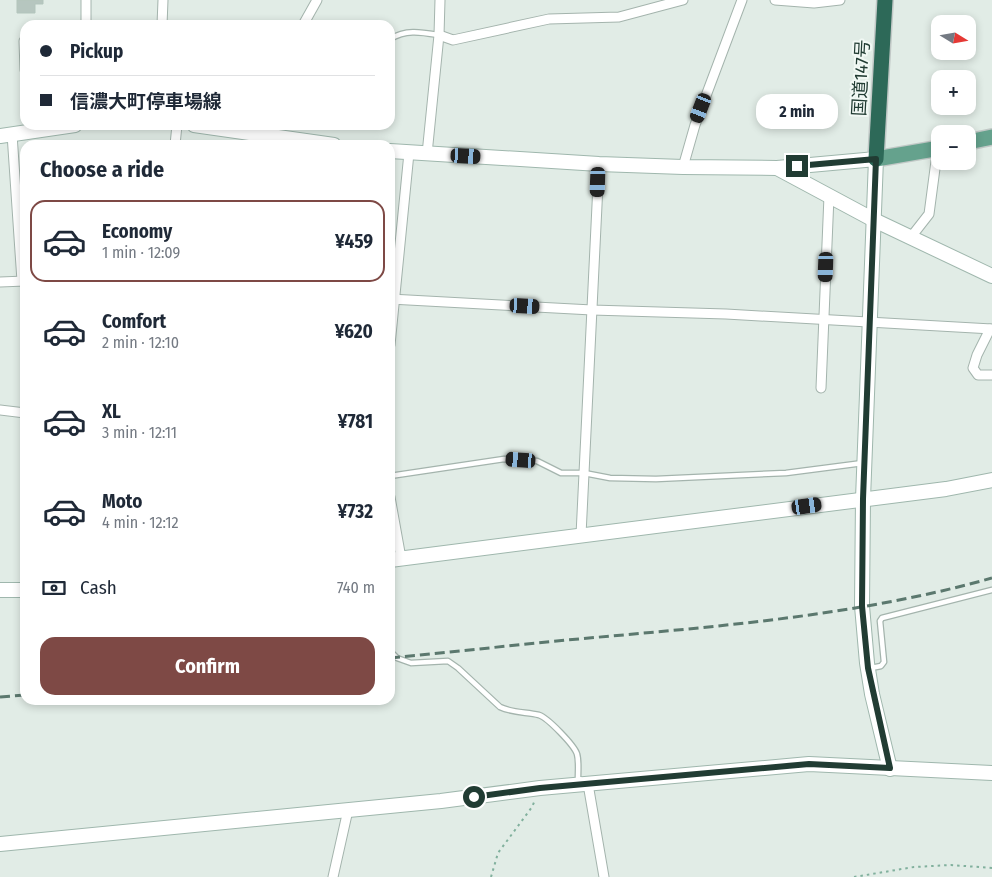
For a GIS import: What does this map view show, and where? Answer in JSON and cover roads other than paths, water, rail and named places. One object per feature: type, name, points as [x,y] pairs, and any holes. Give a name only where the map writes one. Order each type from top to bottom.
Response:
[{"type":"highway","name":"国道147号","points":[[876,159],[885,0]]},
{"type":"main road","points":[[976,140],[992,137]]},
{"type":"main road","points":[[876,159],[931,155]]},
{"type":"street","points":[[86,0],[86,20]]},
{"type":"street","points":[[162,20],[163,0]]},
{"type":"street","points":[[306,20],[318,0]]},
{"type":"street","points":[[428,154],[439,35],[440,0]]},
{"type":"street","points":[[439,35],[453,40],[549,19],[619,17],[684,0]]},
{"type":"street","points":[[683,167],[694,125],[742,0]]},
{"type":"street","points":[[775,0],[814,3],[840,0]]},
{"type":"street","points":[[20,255],[6,135],[21,130]]},
{"type":"street","points":[[231,130],[300,140]]},
{"type":"street","points":[[395,151],[599,164],[683,167],[777,168],[876,159],[864,463],[862,606],[868,668],[890,768]]},
{"type":"street","points":[[395,273],[409,152]]},
{"type":"street","points":[[582,535],[599,164]]},
{"type":"street","points":[[777,168],[874,220],[992,276]]},
{"type":"street","points":[[911,237],[929,214],[936,170]]},
{"type":"street","points":[[821,388],[829,196]]},
{"type":"street","points":[[0,282],[20,281]]},
{"type":"street","points":[[395,299],[592,310],[726,314],[869,324],[991,329],[977,355],[973,368],[978,375],[992,375]]},
{"type":"street","points":[[0,410],[20,412]]},
{"type":"street","points":[[395,559],[946,489],[992,480]]},
{"type":"street","points":[[0,590],[20,590]]},
{"type":"street","points":[[0,844],[441,801],[540,788],[809,764],[992,773]]},
{"type":"street","points":[[588,784],[604,877]]},
{"type":"street","points":[[333,877],[348,810]]},
{"type":"lane","points":[[395,36],[412,31],[439,35]]},
{"type":"lane","points":[[395,475],[504,459],[537,461],[561,473],[610,478],[656,479],[786,473],[864,463]]},
{"type":"lane","points":[[868,668],[882,666],[884,662],[880,621],[882,618],[992,590]]},
{"type":"lane","points":[[395,656],[411,663],[448,661],[500,707],[545,718],[569,742],[577,754],[578,778],[588,784]]},
{"type":"railway","points":[[395,657],[781,619],[887,602],[992,578]]},
{"type":"railway","points":[[0,697],[20,695]]}]
